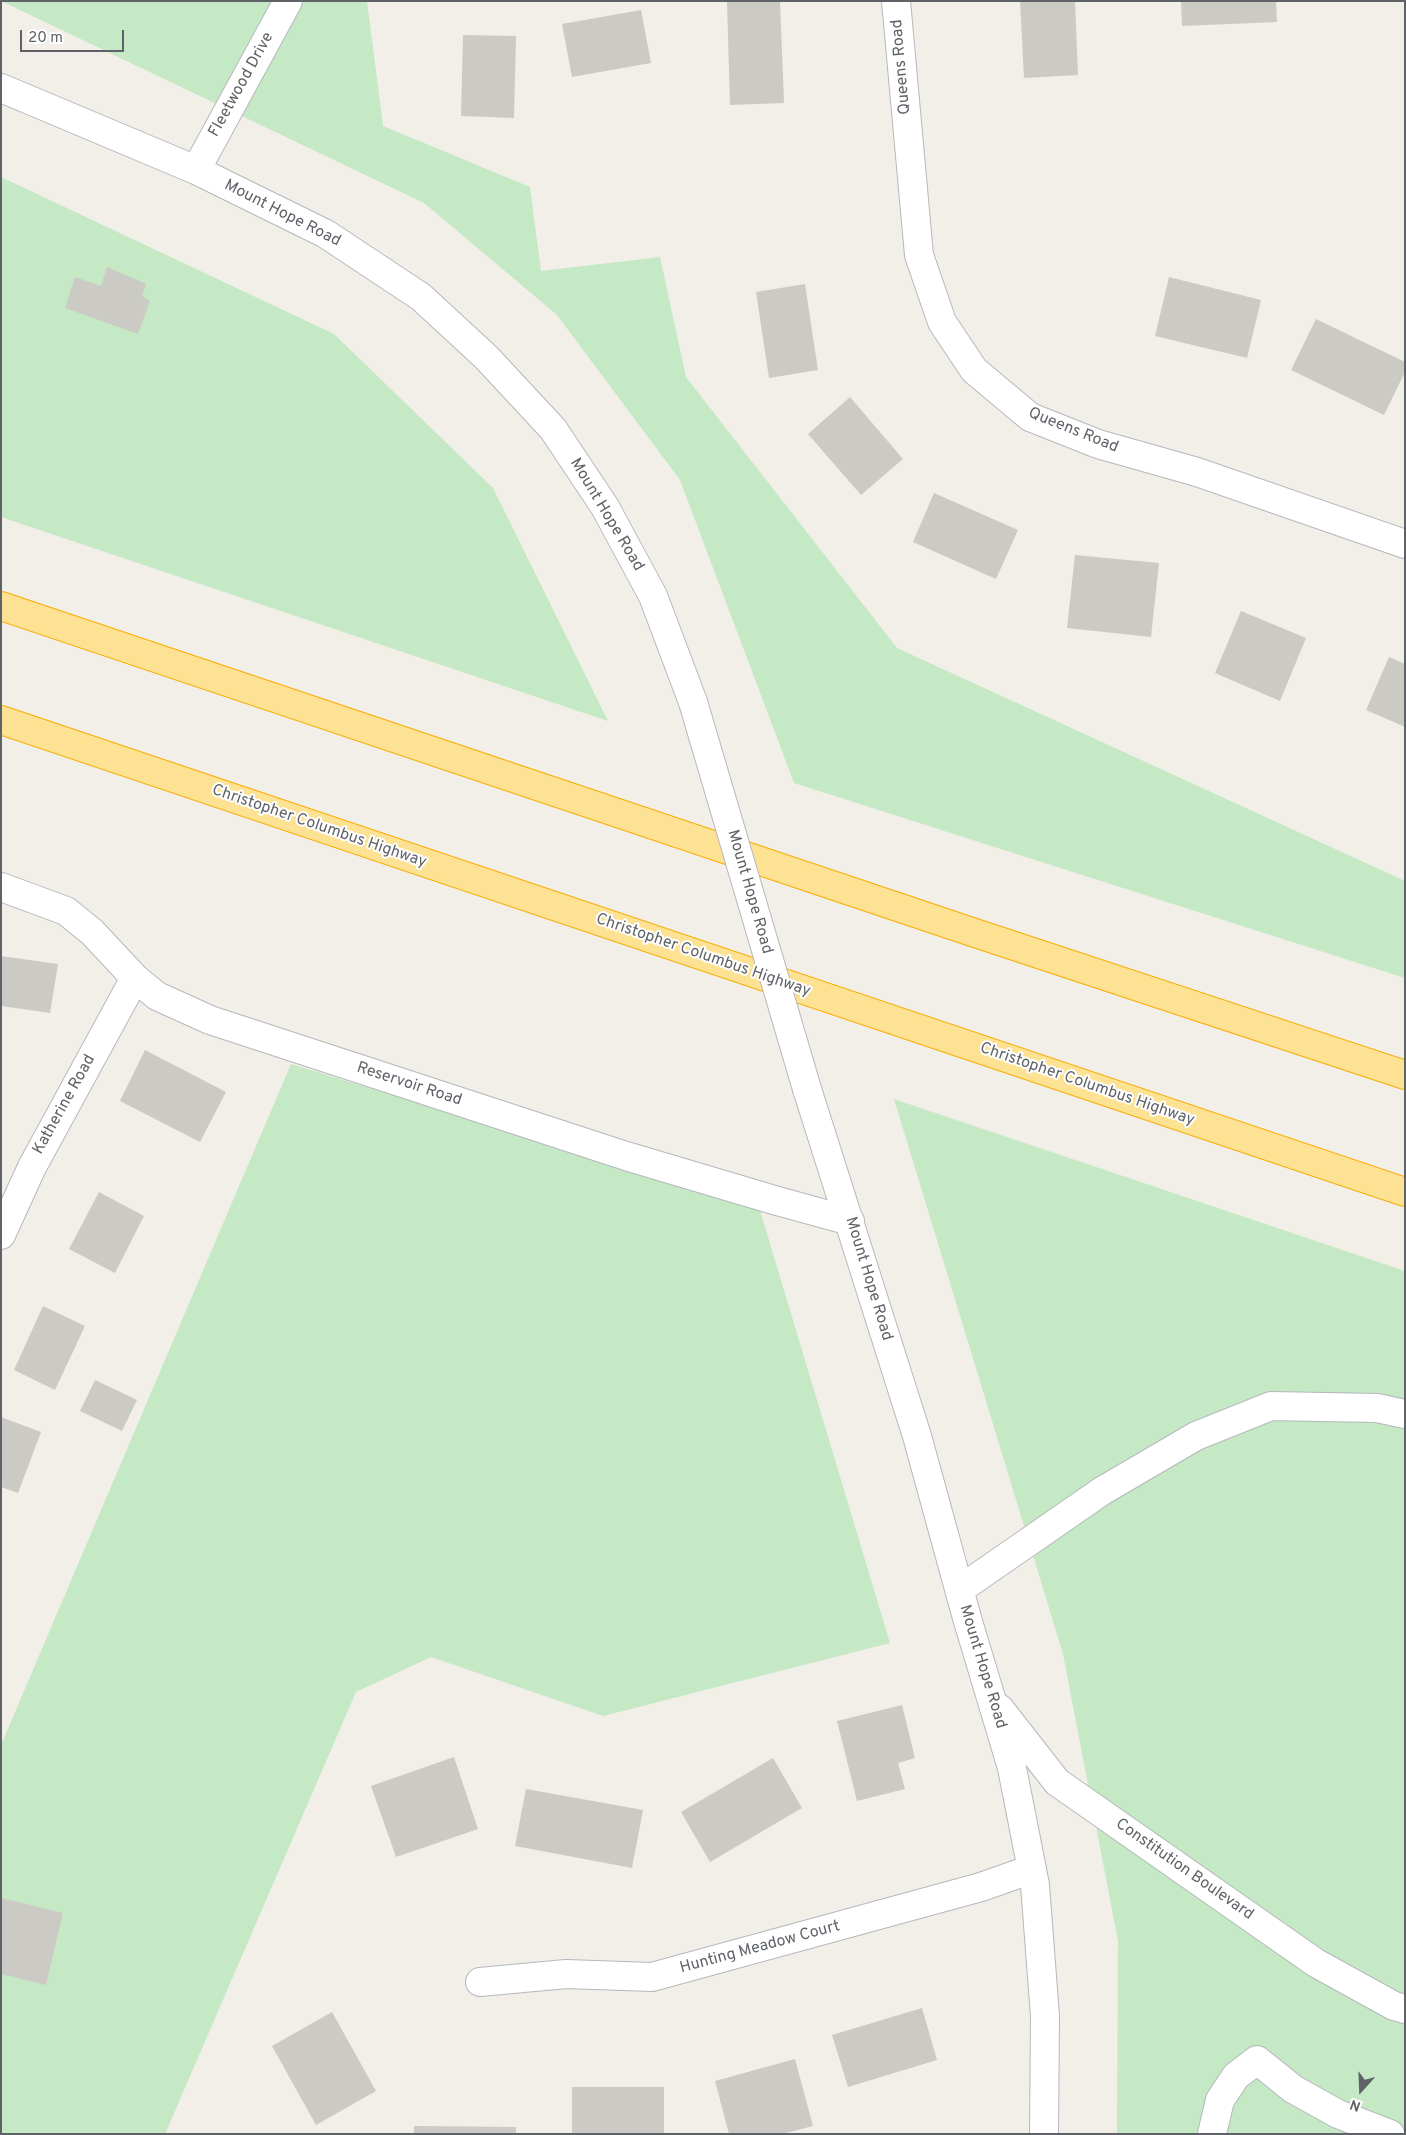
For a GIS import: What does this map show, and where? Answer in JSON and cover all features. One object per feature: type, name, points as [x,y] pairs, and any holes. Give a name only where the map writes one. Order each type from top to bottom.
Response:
[{"type":"highway","points":[[1,606],[953,926],[1405,1075]]},
{"type":"highway","name":"Christopher Columbus Highway","points":[[1,720],[1405,1192]]},
{"type":"street","name":"Fleetwood Drive","points":[[196,170],[288,1]]},
{"type":"street","name":"Queens Road","points":[[896,1],[919,255],[942,322],[974,370],[1030,417],[1089,441],[1197,472],[1405,544]]},
{"type":"street","name":"Mount Hope Road","points":[[1,88],[196,170],[326,234],[421,297],[486,357],[553,429],[605,507],[653,596],[693,702],[807,1089],[917,1436],[959,1590],[1012,1768],[1035,1885],[1045,2016],[1044,2134]]},
{"type":"street","name":"Reservoir Road","points":[[1,888],[66,911],[92,932],[135,978],[157,996],[210,1020],[636,1158],[774,1200],[850,1220]]},
{"type":"street","name":"Katherine Road","points":[[1,1236],[32,1167],[135,978]]},
{"type":"street","points":[[959,1590],[1119,1481],[1196,1436],[1271,1406],[1377,1408],[1405,1414]]},
{"type":"street","name":"Constitution Boulevard","points":[[991,1696],[1057,1782],[1316,1963],[1394,2006],[1405,2009]]},
{"type":"street","name":"Hunting Meadow Court","points":[[480,1982],[566,1974],[652,1977],[981,1887],[1032,1869]]},
{"type":"street","points":[[1212,2134],[1220,2100],[1236,2076],[1257,2060],[1293,2090],[1338,2114],[1390,2134]]},
{"type":"green space","points":[[1,1],[367,1],[383,126],[530,187],[541,271],[660,257],[686,377],[897,648],[1405,881],[1405,978],[794,783],[680,480],[557,315],[424,203]]},
{"type":"green space","points":[[1,177],[334,334],[493,488],[608,721],[1,517]]},
{"type":"green space","points":[[291,1064],[759,1207],[890,1643],[603,1716],[431,1657],[356,1692],[165,2134],[1,2134],[1,1745]]},
{"type":"green space","points":[[894,1099],[1405,1271],[1405,2134],[1117,2134],[1118,1941],[1063,1654]]},
{"type":"building","points":[[780,1],[784,103],[730,105],[727,2]]},
{"type":"building","points":[[1020,1],[1075,1],[1078,75],[1024,78]]},
{"type":"building","points":[[1181,1],[1276,1],[1277,22],[1182,26]]},
{"type":"building","points":[[641,10],[651,63],[572,77],[562,24]]},
{"type":"building","points":[[463,35],[516,36],[514,118],[461,116]]},
{"type":"building","points":[[107,267],[146,284],[142,296],[150,301],[138,334],[65,308],[75,277],[101,286]]},
{"type":"building","points":[[1169,277],[1261,300],[1247,358],[1155,336]]},
{"type":"building","points":[[805,284],[818,370],[769,378],[756,292]]},
{"type":"building","points":[[1316,319],[1405,362],[1405,372],[1384,415],[1291,370]]},
{"type":"building","points":[[850,397],[903,459],[861,495],[808,434]]},
{"type":"building","points":[[934,493],[1018,530],[996,579],[913,542]]},
{"type":"building","points":[[1075,555],[1159,563],[1151,637],[1067,628]]},
{"type":"building","points":[[1241,611],[1306,638],[1280,701],[1215,673]]},
{"type":"building","points":[[1389,657],[1405,664],[1405,727],[1366,710]]},
{"type":"building","points":[[1,956],[58,964],[50,1013],[1,1006]]},
{"type":"building","points":[[145,1050],[226,1092],[200,1142],[120,1101]]},
{"type":"building","points":[[99,1192],[144,1216],[115,1273],[69,1249]]},
{"type":"building","points":[[43,1306],[85,1326],[55,1390],[14,1370]]},
{"type":"building","points":[[95,1380],[137,1400],[122,1431],[80,1411]]},
{"type":"building","points":[[1,1417],[41,1432],[18,1493],[1,1487]]},
{"type":"building","points":[[902,1705],[915,1758],[898,1763],[905,1789],[857,1801],[837,1721]]},
{"type":"building","points":[[454,1757],[478,1829],[396,1857],[371,1786]]},
{"type":"building","points":[[773,1758],[802,1808],[710,1862],[681,1812]]},
{"type":"building","points":[[526,1789],[643,1810],[632,1868],[515,1846]]},
{"type":"building","points":[[1,1898],[63,1913],[46,1985],[1,1974]]},
{"type":"building","points":[[922,2008],[937,2060],[848,2087],[832,2035]]},
{"type":"building","points":[[332,2012],[376,2091],[316,2125],[272,2046]]},
{"type":"building","points":[[795,2059],[813,2126],[782,2134],[729,2134],[715,2081]]},
{"type":"building","points":[[572,2087],[664,2087],[664,2134],[572,2134]]},
{"type":"building","points":[[414,2126],[516,2127],[516,2134],[414,2134]]}]
